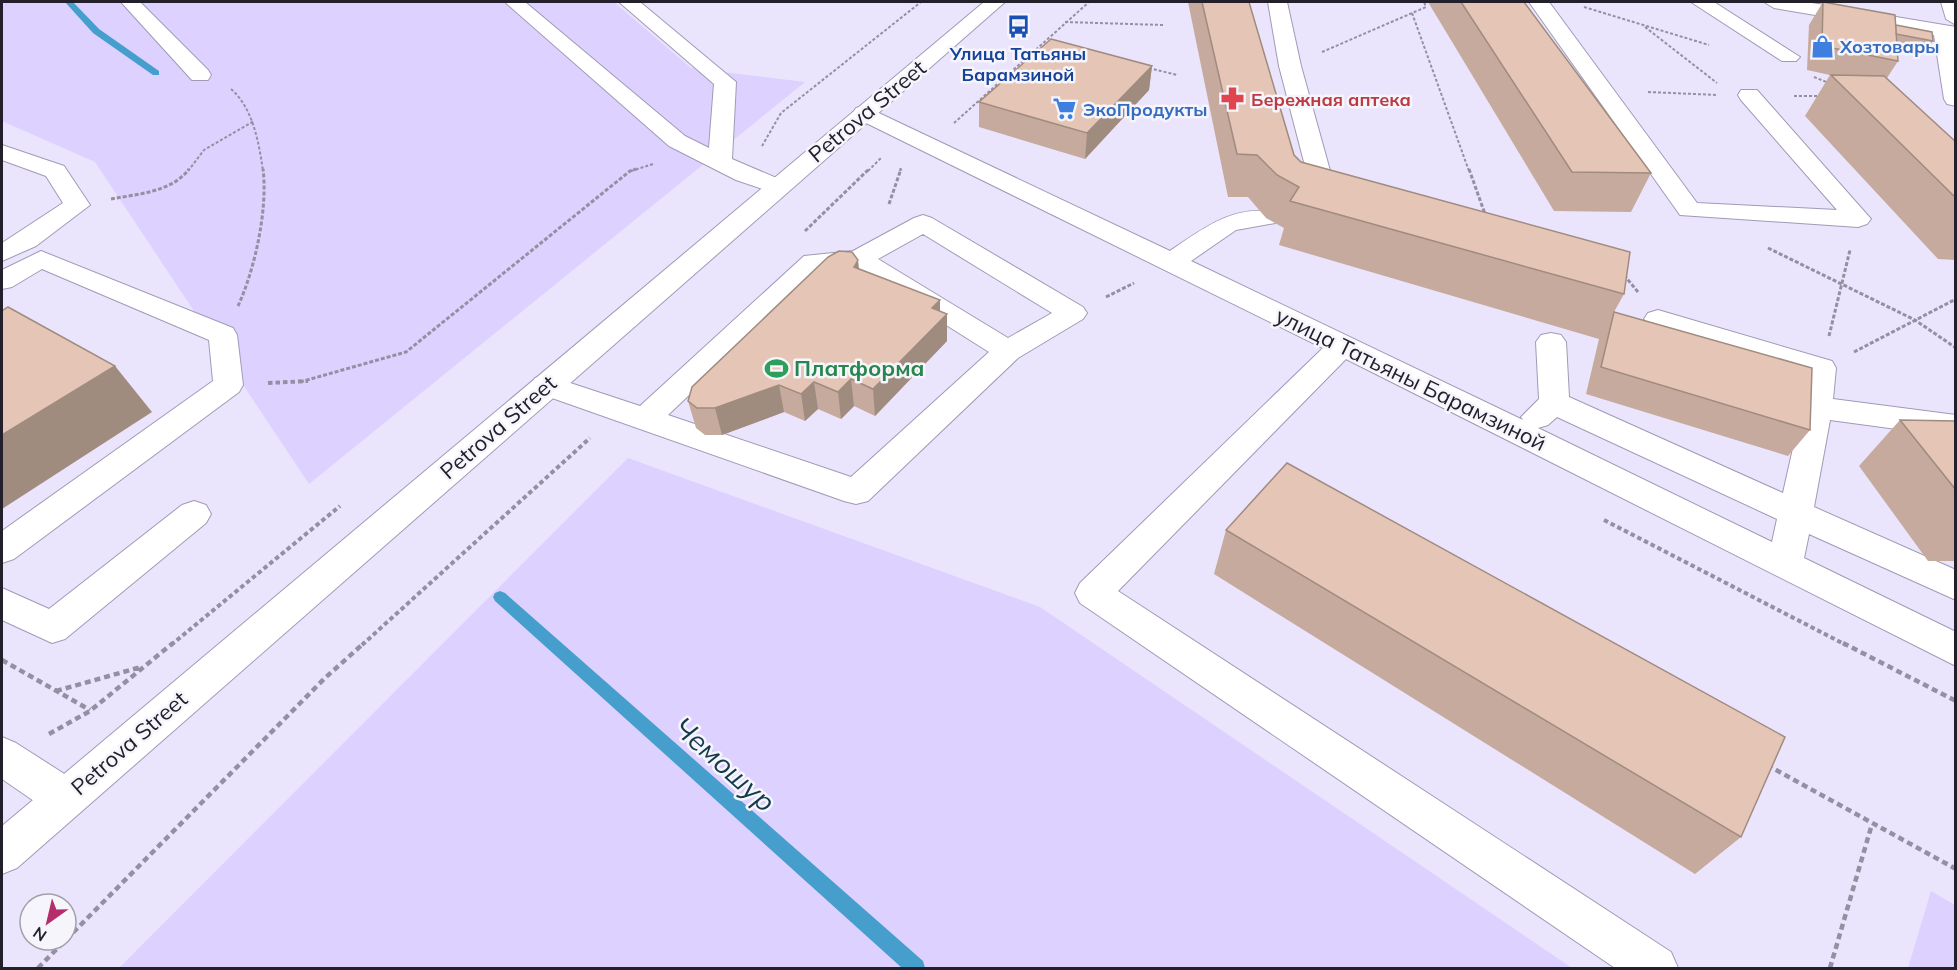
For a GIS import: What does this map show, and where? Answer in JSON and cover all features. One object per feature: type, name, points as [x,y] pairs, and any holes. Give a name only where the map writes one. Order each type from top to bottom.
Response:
[{"type":"street","points":[[130,2],[200,75]]},
{"type":"street","points":[[514,2],[677,141],[745,175],[777,187]]},
{"type":"street","points":[[629,2],[724,82],[720,161]]},
{"type":"street","name":"Petrova Street","points":[[2,853],[995,2]]},
{"type":"street","points":[[1276,2],[1290,66],[1334,188],[1301,199]]},
{"type":"street","points":[[1539,2],[1689,210],[1858,219]]},
{"type":"street","points":[[1701,2],[1789,57]]},
{"type":"street","points":[[1774,2],[1951,28]]},
{"type":"street","points":[[1951,2],[1956,99]]},
{"type":"street","points":[[1756,103],[1858,219]]},
{"type":"street","name":"улица Татьяны Барамзиной","points":[[864,113],[1520,432],[1956,650]]},
{"type":"street","points":[[2,152],[55,171],[77,205],[27,240],[2,253]]},
{"type":"street","points":[[1171,262],[1229,222],[1266,218]]},
{"type":"street","points":[[546,385],[856,492],[1008,351],[1073,313],[923,223],[859,259],[813,262],[633,414]]},
{"type":"street","points":[[2,281],[41,259],[223,335],[228,385],[2,549]]},
{"type":"street","points":[[859,259],[1008,351]]},
{"type":"street","points":[[1658,319],[1821,368],[1817,408],[1785,566]]},
{"type":"street","points":[[1551,342],[1554,403]]},
{"type":"street","points":[[1342,346],[1093,593],[1655,969]]},
{"type":"street","points":[[1520,432],[1554,403]]},
{"type":"street","points":[[1554,403],[1956,586]]},
{"type":"street","points":[[1817,408],[1956,426]]},
{"type":"street","points":[[2,603],[52,628],[194,514]]},
{"type":"street","points":[[3,758],[65,798]]},
{"type":"path","points":[[745,175],[782,113],[921,2]]},
{"type":"path","points":[[798,238],[883,156],[929,146],[1064,22],[1089,2]]},
{"type":"path","points":[[1290,66],[1426,7],[1424,2]]},
{"type":"path","points":[[1412,13],[1439,94],[1486,218]]},
{"type":"path","points":[[1064,22],[1163,25]]},
{"type":"path","points":[[1642,25],[1733,95],[1756,103]]},
{"type":"path","points":[[1043,42],[1054,45]]},
{"type":"path","points":[[1144,67],[1177,75]]},
{"type":"path","points":[[200,75],[238,93],[254,121],[265,192],[244,293],[223,335]]},
{"type":"path","points":[[77,205],[153,191],[181,180],[204,150],[254,121]]},
{"type":"path","points":[[228,385],[303,382],[406,352],[528,256],[630,171],[696,150]]},
{"type":"path","points":[[1821,368],[1858,219]]},
{"type":"path","points":[[1760,244],[1842,282],[1915,320],[1956,348]]},
{"type":"path","points":[[1821,368],[1956,299]]},
{"type":"path","points":[[38,969],[325,678],[633,414]]},
{"type":"path","points":[[3,758],[90,711],[348,500]]},
{"type":"path","points":[[2,660],[90,711]]},
{"type":"path","points":[[55,691],[145,666]]},
{"type":"path","points":[[1757,759],[1956,869]]},
{"type":"path","points":[[1830,969],[1872,824]]},
{"type":"shaded area","points":[[2,2],[614,2],[691,68],[805,82],[309,484],[95,162],[2,121]]},
{"type":"shaded area","points":[[628,458],[1040,607],[1572,968],[119,968]]},
{"type":"shaded area","points":[[1931,891],[1955,905],[1955,968],[1908,968]]},
{"type":"building","points":[[1202,2],[1249,2],[1294,155],[1301,162],[1630,252],[1624,294],[1290,201],[1299,187],[1277,175],[1257,155],[1237,154]]},
{"type":"building","points":[[1461,2],[1524,2],[1651,173],[1572,172]]},
{"type":"building","points":[[1823,2],[1895,15],[1898,61],[1822,46]]},
{"type":"building","points":[[1896,25],[1932,32],[1933,41],[1896,34]]},
{"type":"building","points":[[1051,39],[1152,66],[1087,133],[979,102]]},
{"type":"building","points":[[1831,75],[1884,76],[1956,142],[1956,198]]},
{"type":"building","points":[[839,251],[852,252],[858,260],[854,267],[940,300],[932,308],[947,314],[873,389],[851,379],[838,392],[814,382],[801,394],[779,385],[715,408],[697,408],[688,401],[692,387],[828,257]]},
{"type":"building","points":[[8,307],[115,366],[2,435],[2,311]]},
{"type":"building","points":[[1614,312],[1812,368],[1810,430],[1601,367]]},
{"type":"building","points":[[1900,420],[1956,421],[1956,490]]},
{"type":"building","points":[[1287,463],[1785,737],[1741,837],[1226,530]]},
{"type":"waterway","name":"Чемошур","points":[[69,2],[96,31],[156,73]]},
{"type":"waterway","name":"Чемошур","points":[[500,597],[916,968]]},
{"type":"place","name":"Улица Татьяны Барамзиной","points":[[1018,27]]},
{"type":"place","name":"Хозтовары","points":[[1822,46]]},
{"type":"place","name":"Бережная аптека","points":[[1233,99]]},
{"type":"place","name":"ЭкоПродукты","points":[[1065,109]]},
{"type":"place","name":"Платформа","points":[[776,368]]}]
